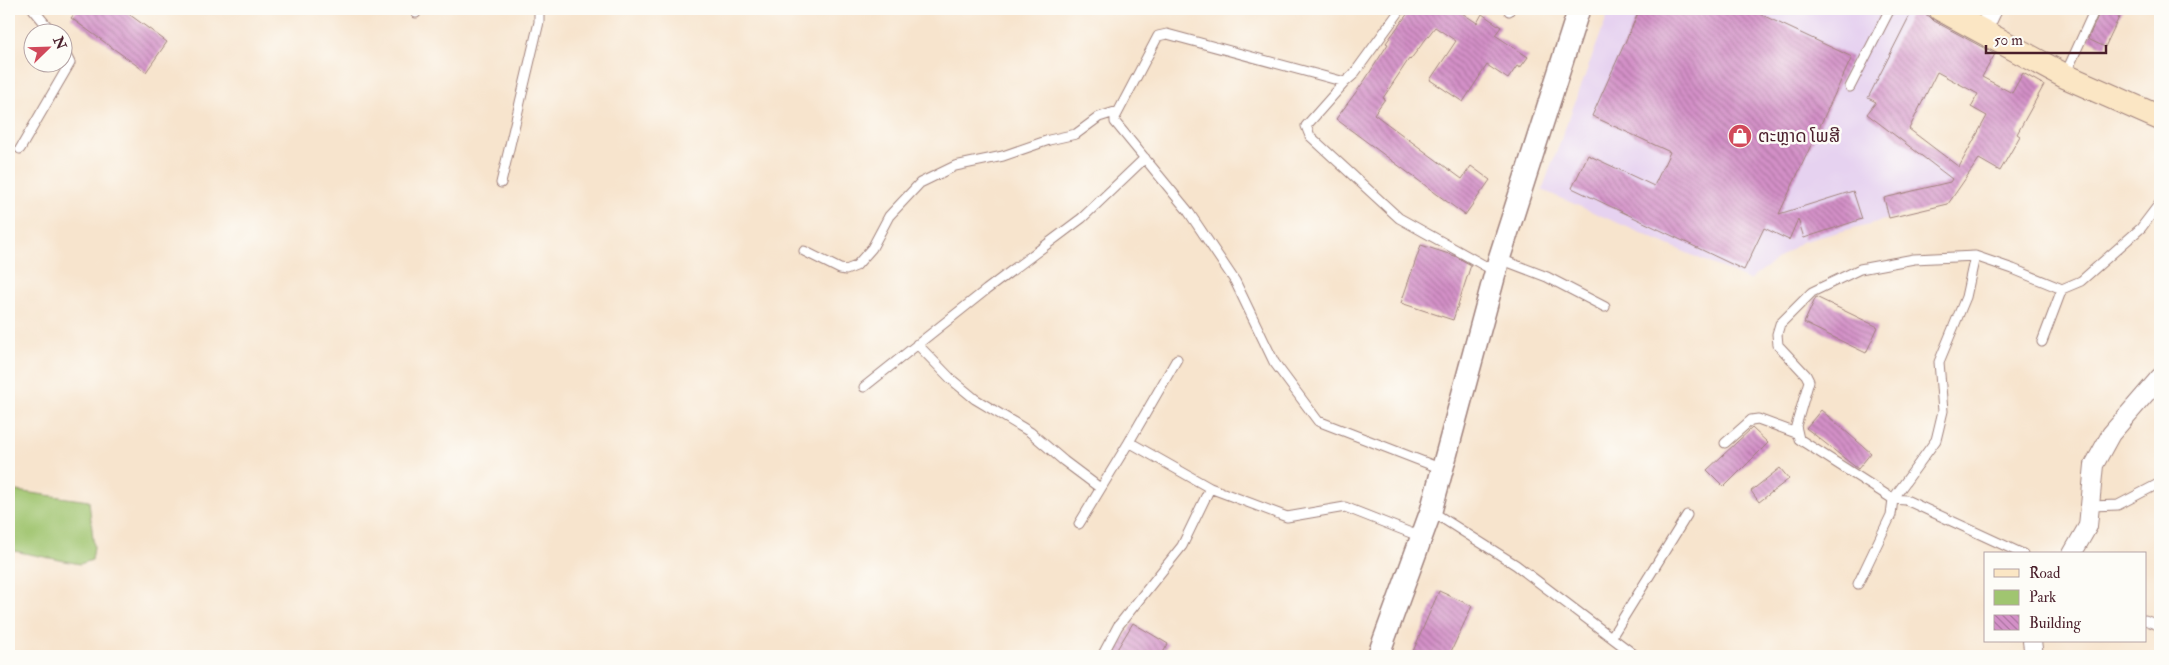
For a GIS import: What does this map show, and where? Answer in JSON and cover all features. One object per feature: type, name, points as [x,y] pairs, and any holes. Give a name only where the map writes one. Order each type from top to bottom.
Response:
[{"type":"main road","points":[[1941,9],[2065,76],[2160,118]]},
{"type":"street","points":[[1378,656],[1431,511],[1498,266],[1579,9]]},
{"type":"street","points":[[1983,30],[1993,9]]},
{"type":"street","points":[[2073,552],[2088,526],[2094,464],[2111,434],[2160,378]]},
{"type":"street","points":[[2032,642],[2034,656]]},
{"type":"lane","points":[[33,9],[44,22]]},
{"type":"lane","points":[[501,184],[539,22],[539,9]]},
{"type":"lane","points":[[1401,9],[1353,75],[1306,126],[1310,136],[1398,218],[1498,266],[1546,277],[1605,307]]},
{"type":"lane","points":[[1850,87],[1890,9]]},
{"type":"lane","points":[[2065,76],[2095,9]]},
{"type":"lane","points":[[1345,82],[1167,34],[1158,36],[1153,43],[1118,111],[1115,122],[1188,211],[1235,281],[1274,362],[1318,421],[1442,469]]},
{"type":"lane","points":[[20,149],[65,72]]},
{"type":"lane","points":[[804,251],[840,269],[846,270],[856,266],[872,248],[889,216],[920,183],[955,166],[1003,156],[1049,140],[1076,134],[1099,117],[1118,111]]},
{"type":"lane","points":[[864,387],[986,290],[1082,218],[1145,158]]},
{"type":"lane","points":[[2019,552],[1906,500],[1893,499],[1799,439],[1796,433],[1796,426],[1809,381],[1806,375],[1778,344],[1776,334],[1780,324],[1812,292],[1860,269],[1914,259],[1975,256],[2013,268],[2062,288],[2081,281],[2141,228],[2160,203]]},
{"type":"lane","points":[[1858,584],[1891,515],[1893,499],[1936,440],[1943,411],[1939,362],[1966,297],[1975,256]]},
{"type":"lane","points":[[2042,342],[2062,288]]},
{"type":"lane","points":[[917,344],[952,380],[974,399],[1030,432],[1100,488]]},
{"type":"lane","points":[[1079,524],[1177,359]]},
{"type":"lane","points":[[1725,443],[1751,420],[1758,420],[1796,433]]},
{"type":"lane","points":[[1129,442],[1210,488],[1288,517],[1345,507],[1421,537]]},
{"type":"lane","points":[[2091,506],[2118,505],[2158,484]]},
{"type":"lane","points":[[1102,656],[1118,626],[1182,546],[1210,488]]},
{"type":"lane","points":[[1431,511],[1516,565],[1636,656]]},
{"type":"lane","points":[[1612,636],[1687,515]]},
{"type":"lane","points":[[2146,620],[2160,626]]},
{"type":"shaded area","name":"ຕະຫຼາດ ໂພສີ","points":[[1610,9],[1913,9],[1868,98],[1969,174],[1948,203],[1801,242],[1749,280],[1542,190]]},
{"type":"green space","points":[[9,490],[89,501],[94,548],[92,560],[80,564],[9,550]]},
{"type":"building","points":[[78,9],[122,9],[167,42],[146,72],[71,18]]},
{"type":"building","points":[[1411,9],[1456,9],[1477,23],[1482,14],[1501,27],[1495,35],[1528,57],[1520,68],[1517,66],[1508,79],[1487,65],[1463,102],[1430,80],[1456,41],[1435,27],[1409,59],[1374,114],[1462,179],[1471,166],[1490,180],[1465,215],[1336,119],[1365,80],[1388,44],[1386,43]]},
{"type":"building","points":[[1640,9],[1762,9],[1760,14],[1852,57],[1779,214],[1853,191],[1862,219],[1804,238],[1798,219],[1789,240],[1764,228],[1744,270],[1572,188],[1588,155],[1654,186],[1670,152],[1592,116]]},
{"type":"building","points":[[1913,9],[1929,16],[1934,21],[1995,54],[1982,77],[2012,93],[2023,73],[2044,85],[2017,134],[2020,136],[2000,171],[1979,159],[1948,204],[1889,218],[1884,198],[1950,182],[1952,179],[1867,114],[1876,102],[1868,98]],"holes":[[[1937,72],[1978,94],[1971,107],[1987,116],[1959,167],[1909,129]]]},
{"type":"building","points":[[2101,9],[2123,9],[2105,47],[2088,39]]},
{"type":"building","points":[[1421,245],[1455,256],[1471,265],[1453,320],[1401,303]]},
{"type":"building","points":[[1816,297],[1878,327],[1866,353],[1804,323]]},
{"type":"building","points":[[1821,410],[1871,453],[1858,469],[1806,428]]},
{"type":"building","points":[[1752,428],[1768,443],[1724,487],[1707,470]]},
{"type":"building","points":[[1780,468],[1789,479],[1759,502],[1751,491]]},
{"type":"building","points":[[1439,591],[1472,606],[1449,656],[1411,656]]},
{"type":"building","points":[[1133,623],[1168,644],[1161,656],[1113,656]]},
{"type":"place","name":"ຕະຫຼາດ ໂພສີ","points":[[1740,136]]}]
